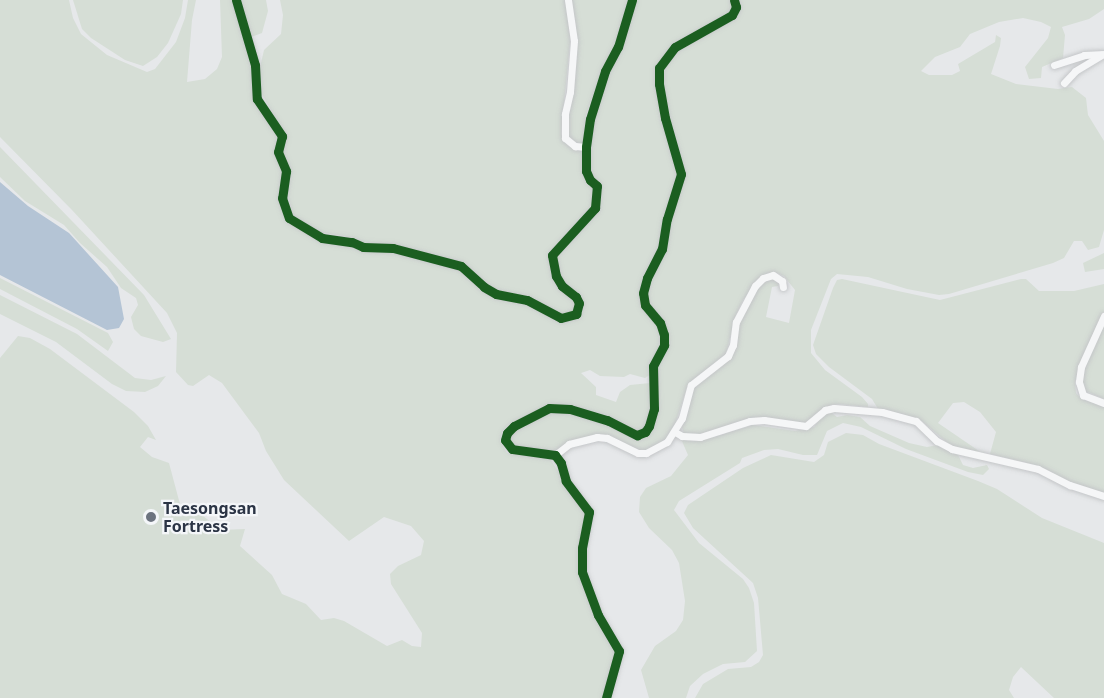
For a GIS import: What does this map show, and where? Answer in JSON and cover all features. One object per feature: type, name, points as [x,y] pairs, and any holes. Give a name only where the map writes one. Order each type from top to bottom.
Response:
[{"type":"street","points":[[236,0],[255,65],[258,99],[282,136],[278,152],[286,171],[282,198],[289,218],[315,235],[363,247],[393,248],[461,266],[484,287],[496,294],[527,300],[561,318],[569,318],[576,314],[579,303],[576,297],[562,286],[552,259],[555,250],[582,226],[595,208],[597,186],[587,175],[586,147],[599,87],[618,46],[632,0]]},
{"type":"street","points":[[568,0],[574,41],[570,92],[564,114],[564,138],[575,146],[586,147]]},
{"type":"street","points":[[734,0],[736,7],[732,15],[675,47],[659,68],[659,84],[665,118],[681,174],[667,219],[662,249],[647,278],[643,293],[645,305],[660,323],[664,335],[664,345],[653,366],[655,399],[652,419],[645,432],[637,435],[607,420],[570,409],[549,408],[532,415],[507,433],[505,440],[512,449],[555,455],[569,444],[597,437],[607,438],[638,453],[657,448],[675,432],[682,418],[691,385],[728,356],[733,345],[736,322],[755,286],[763,278],[773,275],[782,281],[783,286]]},
{"type":"street","points":[[1054,65],[1084,55],[1104,54]]},
{"type":"street","points":[[1064,83],[1076,71],[1104,54]]},
{"type":"street","points":[[1104,316],[1081,367],[1079,382],[1083,395],[1104,403]]},
{"type":"street","points":[[675,432],[682,436],[700,437],[750,421],[764,420],[806,426],[825,410],[834,408],[882,412],[916,421],[938,441],[952,449],[1038,469],[1070,485],[1104,496]]},
{"type":"street","points":[[555,455],[561,464],[566,481],[589,512],[582,548],[582,572],[598,615],[619,651],[606,698]]},
{"type":"shaded area","points":[[0,0],[69,0],[73,18],[81,34],[107,55],[147,72],[155,69],[176,42],[185,18],[188,0],[196,0],[187,82],[205,79],[217,69],[222,57],[220,0],[234,0],[252,62],[254,99],[275,128],[277,135],[275,152],[284,174],[280,199],[286,218],[315,237],[391,251],[460,269],[481,288],[526,303],[559,321],[575,319],[581,312],[581,302],[564,284],[555,259],[558,252],[596,215],[601,194],[600,186],[589,171],[594,121],[605,77],[634,3],[636,0],[732,0],[734,9],[682,41],[656,75],[661,115],[679,171],[662,242],[650,266],[643,305],[661,331],[661,345],[650,375],[645,378],[630,374],[624,377],[600,376],[590,370],[581,373],[596,387],[596,395],[616,402],[620,392],[630,385],[650,383],[652,408],[646,427],[638,434],[570,406],[547,406],[508,425],[502,432],[500,441],[507,453],[550,459],[587,515],[579,551],[580,578],[597,623],[615,655],[602,698],[0,698],[0,358],[18,336],[30,338],[50,349],[134,412],[148,426],[156,440],[148,437],[140,447],[152,457],[169,463],[181,508],[198,512],[221,530],[245,529],[240,546],[272,575],[282,594],[306,604],[321,620],[334,618],[344,621],[387,646],[402,640],[412,646],[421,647],[422,633],[391,584],[390,574],[398,566],[421,555],[424,541],[411,526],[384,517],[349,541],[284,480],[266,451],[259,433],[222,383],[209,375],[193,386],[188,385],[176,372],[177,333],[167,313],[72,210],[0,137]]},
{"type":"shaded area","points":[[73,0],[183,0],[181,14],[168,43],[157,57],[143,66],[125,60],[91,38],[82,29]]},
{"type":"shaded area","points":[[241,0],[266,0],[268,11],[262,33],[251,37]]},
{"type":"shaded area","points":[[280,0],[565,0],[571,32],[561,134],[568,146],[584,150],[594,187],[592,211],[549,258],[555,281],[575,301],[576,310],[563,315],[527,297],[503,292],[484,283],[461,263],[385,244],[362,243],[344,236],[317,232],[293,215],[286,189],[289,168],[282,150],[285,136],[257,80],[264,50],[281,34],[283,15]]},
{"type":"shaded area","points":[[571,0],[629,0],[615,46],[597,84],[586,115],[583,142],[580,145],[568,140],[567,120],[576,50],[576,26]]},
{"type":"shaded area","points":[[737,0],[1104,0],[1104,9],[1089,19],[1062,27],[1065,35],[1063,58],[1042,67],[1041,78],[1029,79],[1025,67],[1048,38],[1051,27],[1023,18],[999,22],[970,34],[960,47],[935,57],[921,71],[929,75],[952,75],[960,71],[958,64],[995,42],[996,35],[1001,38],[1000,46],[991,74],[1016,84],[1058,89],[1072,87],[1086,98],[1088,115],[1104,141],[1104,230],[1099,247],[1088,250],[1082,241],[1074,241],[1064,258],[1053,263],[949,294],[939,295],[907,289],[868,277],[837,274],[831,279],[811,330],[811,353],[825,370],[862,397],[868,407],[831,405],[810,421],[799,423],[767,418],[699,434],[684,433],[681,425],[694,387],[730,358],[739,322],[756,289],[764,281],[775,278],[779,282],[778,286],[772,287],[766,317],[789,323],[795,290],[784,276],[777,273],[763,275],[743,300],[735,317],[726,354],[687,387],[672,434],[662,442],[646,450],[637,450],[603,435],[557,450],[529,451],[512,447],[507,439],[514,429],[549,411],[580,414],[611,424],[637,438],[651,426],[656,368],[667,340],[646,302],[646,291],[666,249],[671,217],[684,177],[663,92],[665,66],[681,49],[733,19]]},
{"type":"shaded area","points":[[0,147],[144,295],[171,339],[163,342],[141,336],[134,329],[131,317],[138,305],[136,298],[121,288],[107,267],[64,225],[25,201],[0,177]]},
{"type":"shaded area","points":[[1104,253],[1104,269],[1085,272],[1083,263]]},
{"type":"shaded area","points":[[0,278],[108,333],[113,342],[108,351],[77,329],[0,289]]},
{"type":"shaded area","points":[[842,279],[940,300],[1021,279],[1026,279],[1039,291],[1074,291],[1104,284],[1104,312],[1079,366],[1075,383],[1076,393],[1081,399],[1104,406],[1104,494],[1069,482],[1036,465],[990,454],[996,432],[980,412],[964,402],[953,403],[938,423],[979,451],[975,453],[951,446],[922,421],[878,409],[872,399],[829,367],[816,354],[813,345],[833,288],[837,280]]},
{"type":"shaded area","points":[[0,295],[77,334],[135,378],[151,380],[166,376],[158,386],[145,392],[126,391],[112,384],[56,342],[0,314]]},
{"type":"shaded area","points":[[1104,321],[1104,399],[1086,391],[1082,383],[1086,363]]},
{"type":"shaded area","points":[[832,413],[837,417],[847,415],[860,417],[870,426],[909,443],[927,447],[938,445],[958,455],[963,465],[973,468],[987,465],[989,469],[983,475],[968,472],[906,449],[861,427],[843,423],[827,431],[817,455],[803,455],[778,449],[764,450],[742,458],[740,463],[679,501],[674,510],[699,543],[743,579],[749,588],[754,603],[757,651],[745,662],[723,664],[703,674],[690,686],[686,698],[649,698],[641,670],[655,646],[676,631],[683,620],[685,601],[679,563],[672,550],[649,528],[639,512],[640,497],[646,488],[671,476],[688,455],[681,439],[704,440],[753,425],[795,431],[814,427],[823,415]]},
{"type":"shaded area","points":[[846,433],[863,435],[879,444],[997,489],[1042,518],[1104,543],[1104,698],[1054,698],[1021,667],[1013,677],[1009,690],[1014,698],[695,698],[703,684],[728,669],[751,667],[759,662],[763,655],[758,598],[753,583],[693,528],[684,513],[688,505],[743,468],[771,455],[814,462],[824,455],[828,442]]},
{"type":"water","points":[[0,182],[28,206],[69,233],[118,287],[124,319],[119,328],[107,330],[0,275]]},
{"type":"cycle path","points":[[236,0],[255,65],[257,99],[282,136],[278,152],[286,171],[282,198],[289,218],[322,238],[352,242],[363,247],[393,248],[461,266],[484,287],[496,294],[527,300],[561,318],[576,314],[579,303],[576,297],[562,286],[556,276],[552,255],[595,208],[597,186],[590,180],[586,171],[586,147],[590,119],[605,71],[618,47],[632,0]]},
{"type":"cycle path","points":[[606,698],[619,651],[598,615],[582,572],[582,548],[589,512],[566,481],[561,463],[555,455],[512,449],[505,440],[507,433],[514,426],[549,408],[570,409],[607,420],[637,435],[645,432],[649,426],[654,409],[653,366],[664,345],[664,335],[660,323],[645,305],[643,293],[647,278],[662,249],[667,219],[681,174],[665,118],[659,84],[659,68],[675,47],[732,15],[736,7],[734,0]]},
{"type":"place","name":"Taesongsan Fortress","points":[[151,517]]}]
